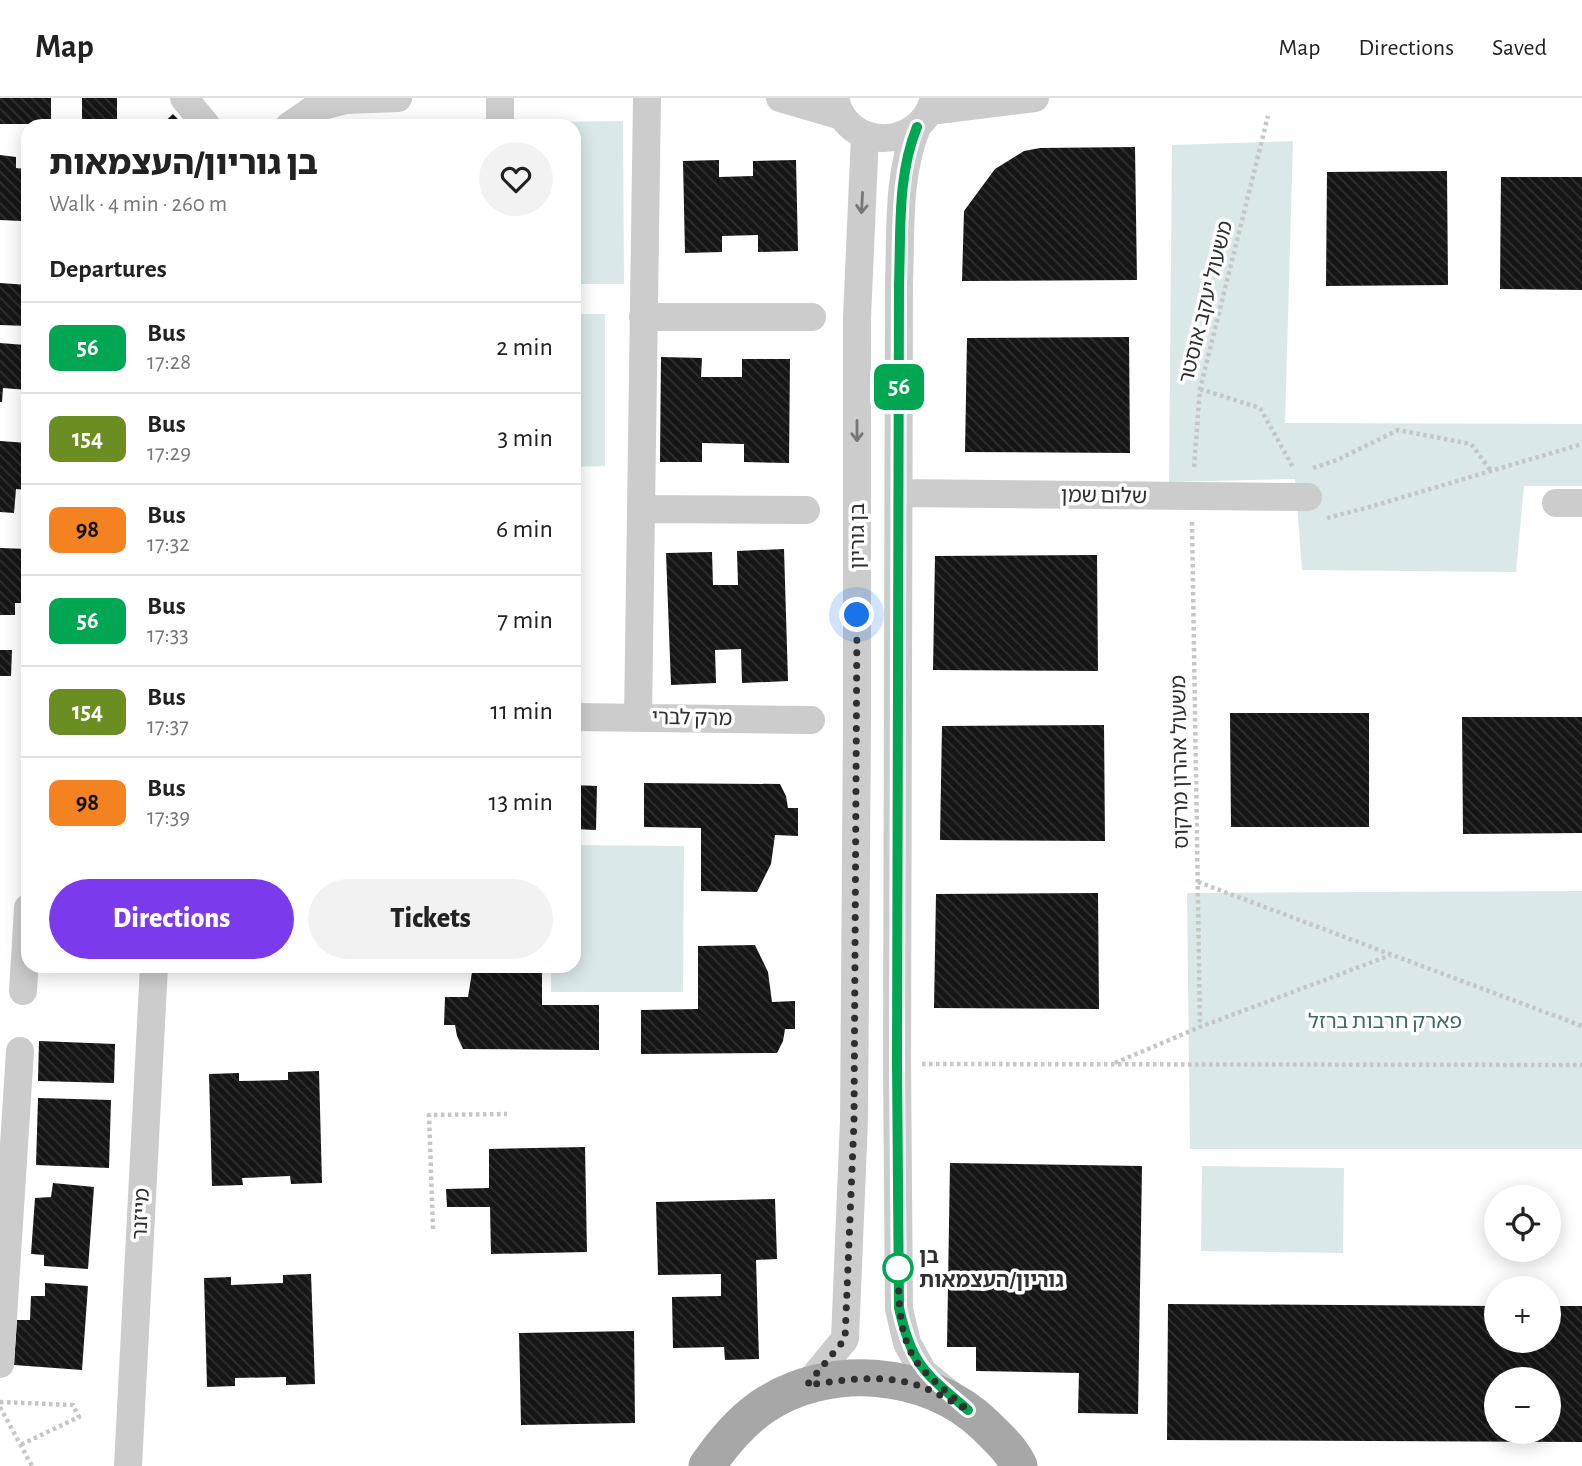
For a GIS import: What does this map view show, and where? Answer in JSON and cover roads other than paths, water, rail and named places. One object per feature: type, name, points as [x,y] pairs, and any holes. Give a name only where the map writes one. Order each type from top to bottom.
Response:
[{"type":"main road","points":[[708,1466],[725,1440],[762,1407],[807,1385],[862,1377],[918,1385],[968,1410],[1012,1453],[1019,1466]]},
{"type":"street","points":[[184,98],[201,119]]},
{"type":"street","points":[[315,117],[346,99],[398,98]]},
{"type":"street","points":[[500,98],[500,119]]},
{"type":"street","points":[[638,718],[647,98]]},
{"type":"street","points":[[780,98],[838,107],[852,127],[878,139],[906,134],[927,112],[1035,98]]},
{"type":"street","name":"בן גוריון","points":[[927,112],[909,149],[904,172],[899,284],[899,1308],[907,1343],[923,1371],[968,1410]]},
{"type":"street","name":"בן גוריון","points":[[807,1385],[845,1339],[854,1121],[857,318],[865,135]]},
{"type":"street","points":[[643,317],[812,317]]},
{"type":"street","name":"שלום שמן","points":[[899,493],[1192,497],[1302,485]]},
{"type":"street","points":[[641,509],[806,510]]},
{"type":"street","name":"מרק לברי","points":[[581,717],[810,720]]},
{"type":"street","points":[[23,990],[24,973]]},
{"type":"street","name":"מייזנר","points":[[128,1465],[154,973]]},
{"type":"street","points":[[0,1364],[20,1051]]},
{"type":"place","name":"בן גוריון/העצמאות","points":[[898,1268]]},
{"type":"park label","name":"פארק חרבות ברזל","points":[[1385,1021]]}]
